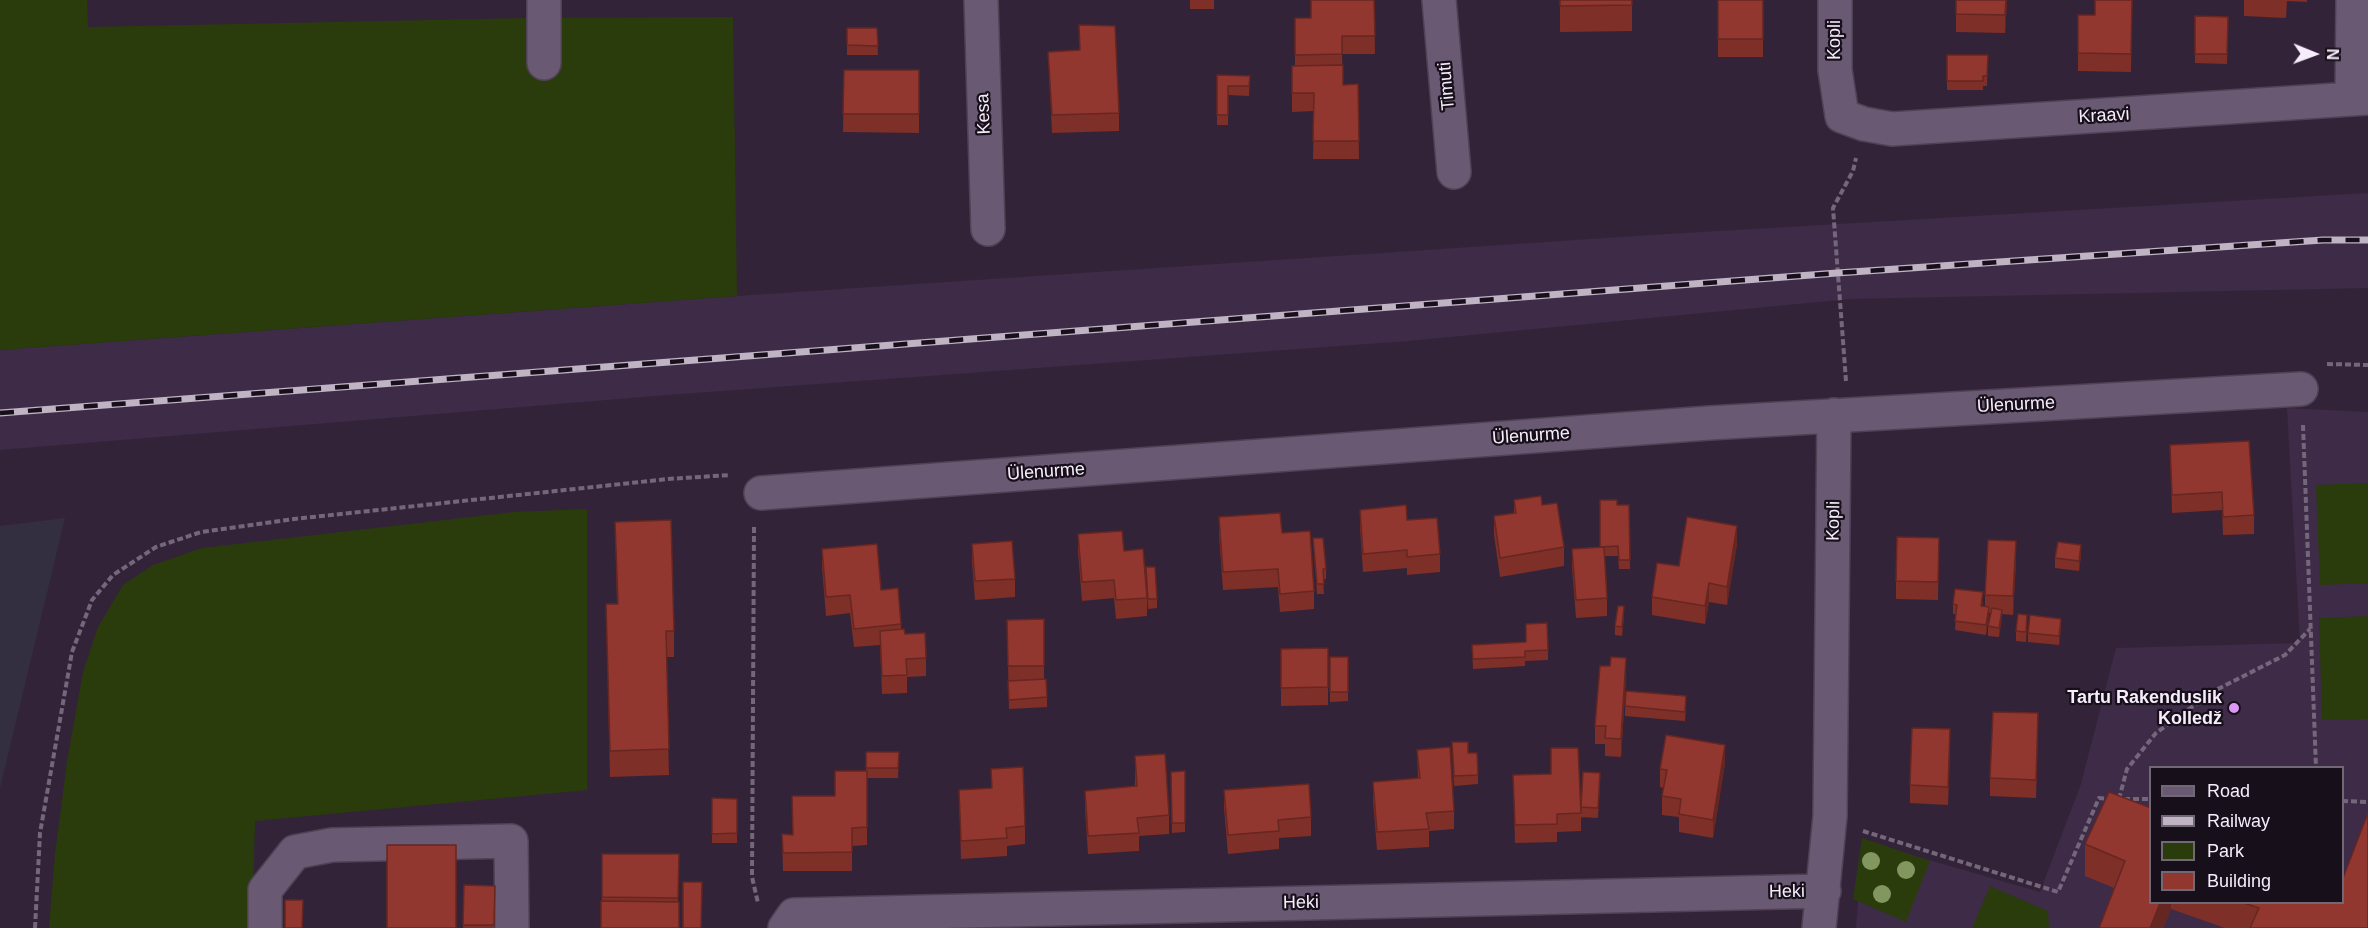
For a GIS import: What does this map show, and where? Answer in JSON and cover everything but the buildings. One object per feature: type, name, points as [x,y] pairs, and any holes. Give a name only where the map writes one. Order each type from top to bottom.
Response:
[{"type":"street","points":[[544,0],[544,63]]},
{"type":"street","name":"Kesa","points":[[981,0],[988,229]]},
{"type":"street","name":"Timuti","points":[[1439,0],[1454,172]]},
{"type":"street","name":"Kopli","points":[[1835,0],[1835,70],[1853,120]]},
{"type":"street","points":[[2354,0],[2360,99]]},
{"type":"street","name":"Kraavi","points":[[1853,120],[1892,129],[2360,99]]},
{"type":"street","name":"Ülenurme","points":[[761,494],[1834,415],[2301,389]]},
{"type":"street","name":"Kopli","points":[[1819,928],[1830,816],[1834,415]]},
{"type":"street","points":[[265,928],[265,890],[295,852],[332,845],[511,841],[512,928]]},
{"type":"street","name":"Heki","points":[[785,928],[794,915],[1824,891]]},
{"type":"path","points":[[1834,415],[1847,392],[1833,208],[1853,171],[1853,120]]},
{"type":"path","points":[[2325,364],[2368,365]]},
{"type":"path","points":[[2301,389],[2316,766]]},
{"type":"path","points":[[759,907],[752,877],[754,525],[761,494]]},
{"type":"path","points":[[2119,799],[2127,770],[2156,733],[2214,691],[2286,655],[2311,628]]},
{"type":"path","points":[[1830,816],[1855,828],[2058,892],[2098,798],[2149,799]]},
{"type":"path","points":[[2344,801],[2368,802]]},
{"type":"shaded area","points":[[2368,193],[2368,288],[1850,299],[1408,341],[667,395],[0,450],[0,350],[737,296],[1651,235]]},
{"type":"shaded area","name":"Tartu Rakenduslik Kolledž","points":[[2287,408],[2368,412],[2368,928],[1856,928],[1863,841],[2040,892],[2081,784],[2116,648],[2300,643]]},
{"type":"shaded area","points":[[65,518],[0,788],[0,526]]},
{"type":"green space","points":[[0,0],[87,0],[88,27],[530,18],[733,17],[737,296],[0,350]]},
{"type":"green space","points":[[2368,483],[2368,583],[2320,585],[2316,485]]},
{"type":"green space","points":[[587,509],[587,790],[255,821],[252,928],[49,928],[55,854],[67,761],[83,672],[98,627],[123,585],[153,565],[202,548],[514,512]]},
{"type":"green space","points":[[2368,616],[2368,719],[2322,720],[2319,618]]},
{"type":"green space","points":[[1862,838],[1930,861],[1906,922],[1853,899]]},
{"type":"green space","points":[[1990,886],[2048,911],[2049,928],[1972,928]]},
{"type":"railway","points":[[0,413],[1837,273],[2323,240],[2368,240]]},
{"type":"place","name":"Tartu Rakenduslik Kolledž","points":[[2234,708]]}]
